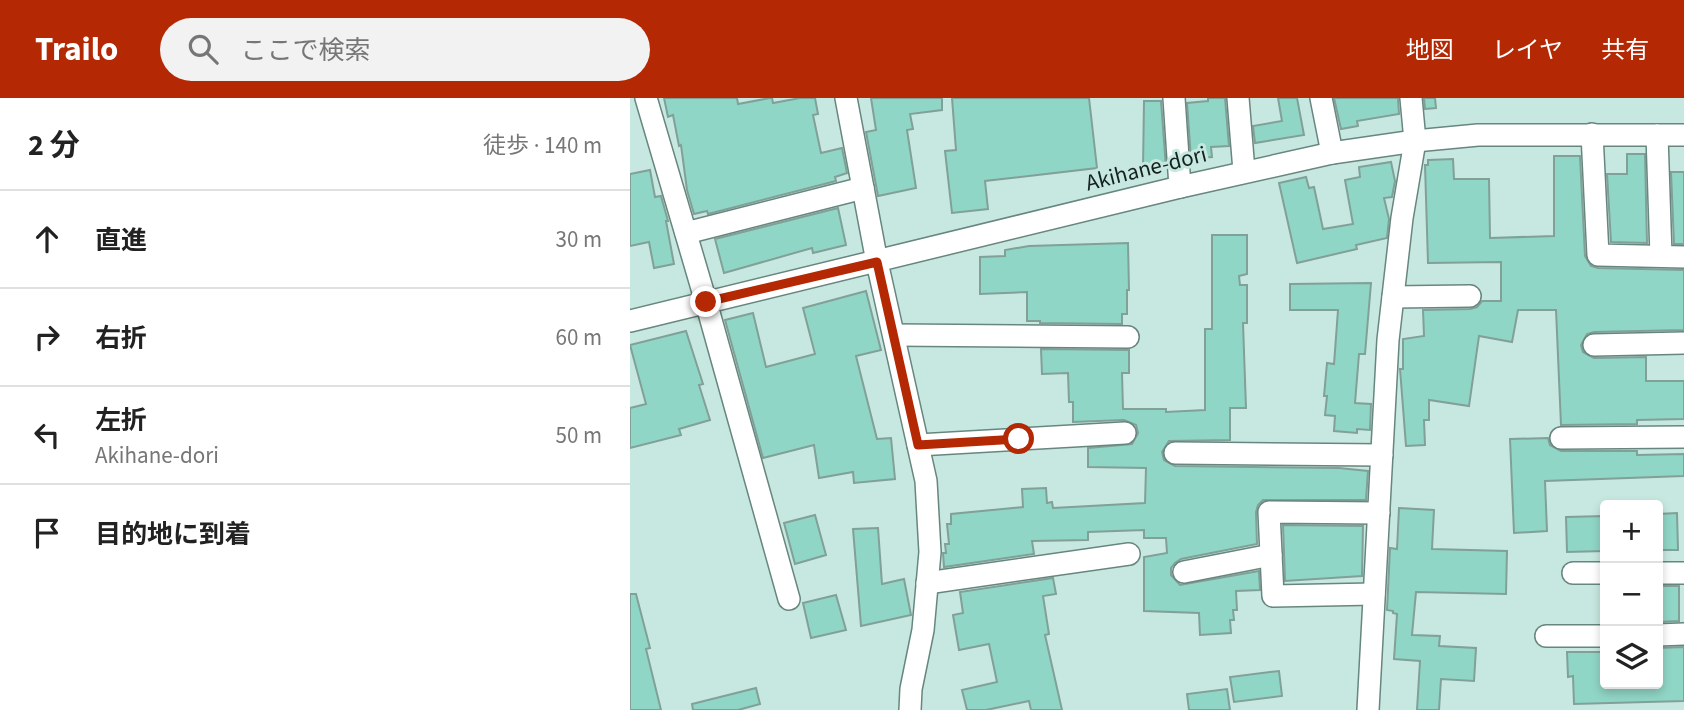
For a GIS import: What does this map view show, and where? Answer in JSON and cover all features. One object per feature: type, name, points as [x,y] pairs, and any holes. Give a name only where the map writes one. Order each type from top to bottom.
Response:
[{"type":"street","points":[[646,98],[789,600]]},
{"type":"street","points":[[846,98],[877,262],[926,481],[930,552],[923,629],[911,689],[910,710]]},
{"type":"street","points":[[1174,98],[1180,187]]},
{"type":"street","points":[[1238,98],[1244,172]]},
{"type":"street","points":[[1321,98],[1332,153]]},
{"type":"street","points":[[1368,710],[1388,340],[1402,218],[1415,141],[1411,98]]},
{"type":"street","points":[[1592,134],[1598,255],[1684,257]]},
{"type":"street","name":"Akihane-dori","points":[[630,321],[1180,187],[1332,153],[1478,135],[1684,135]]},
{"type":"street","points":[[1657,135],[1661,256]]},
{"type":"street","points":[[686,233],[863,188]]},
{"type":"street","points":[[1393,297],[1470,296]]},
{"type":"street","points":[[894,335],[1128,337]]},
{"type":"street","points":[[1594,345],[1684,343]]},
{"type":"street","points":[[918,445],[1125,433]]},
{"type":"street","points":[[1561,438],[1684,436]]},
{"type":"street","points":[[1175,453],[1382,455]]},
{"type":"street","points":[[1374,594],[1273,596],[1269,512],[1379,513]]},
{"type":"street","points":[[927,583],[1129,554]]},
{"type":"street","points":[[1184,572],[1271,555]]},
{"type":"street","points":[[1573,573],[1600,573]]},
{"type":"street","points":[[1663,573],[1684,573]]},
{"type":"street","points":[[1663,635],[1684,634]]},
{"type":"street","points":[[1546,636],[1600,635]]},
{"type":"building","points":[[664,98],[737,98],[738,104],[770,98],[773,103],[815,98],[818,114],[813,115],[821,153],[842,148],[847,173],[835,177],[836,181],[708,214],[707,211],[694,214],[687,190],[681,145],[679,146],[673,115],[668,117]]},
{"type":"building","points":[[871,98],[942,98],[942,110],[910,114],[913,129],[907,130],[916,188],[878,196],[866,132],[876,130]]},
{"type":"building","points":[[952,98],[1089,98],[1097,168],[985,181],[988,209],[952,213],[945,151],[956,150]]},
{"type":"building","points":[[1208,98],[1225,98],[1229,146],[1211,147],[1212,157],[1191,159],[1187,103],[1208,101]]},
{"type":"building","points":[[1278,98],[1297,98],[1304,135],[1255,143],[1253,126],[1282,121]]},
{"type":"building","points":[[1334,98],[1398,98],[1399,114],[1357,121],[1358,126],[1341,129]]},
{"type":"building","points":[[1424,98],[1435,98],[1436,108],[1425,109]]},
{"type":"building","points":[[1144,101],[1161,101],[1166,168],[1143,168]]},
{"type":"building","points":[[1627,154],[1645,154],[1647,243],[1611,242],[1607,174],[1627,174]]},
{"type":"building","points":[[1554,156],[1580,156],[1585,256],[1591,266],[1684,270],[1684,330],[1594,332],[1587,334],[1581,345],[1583,352],[1594,358],[1646,357],[1646,381],[1684,381],[1684,419],[1637,420],[1637,424],[1561,425],[1556,310],[1518,310],[1512,342],[1479,336],[1469,406],[1429,400],[1429,420],[1424,420],[1425,445],[1406,446],[1400,369],[1403,369],[1403,339],[1424,336],[1423,310],[1470,309],[1477,307],[1482,301],[1501,301],[1501,262],[1428,263],[1425,165],[1428,165],[1428,160],[1453,159],[1454,179],[1489,179],[1490,238],[1554,236]]},
{"type":"building","points":[[1391,162],[1395,181],[1392,197],[1384,198],[1389,219],[1387,238],[1356,245],[1357,249],[1297,263],[1279,183],[1306,177],[1309,188],[1314,187],[1323,229],[1353,224],[1345,180],[1360,177],[1359,167]]},
{"type":"building","points":[[650,170],[655,197],[661,196],[668,221],[674,264],[654,268],[649,242],[630,246],[630,174]]},
{"type":"building","points":[[1671,172],[1684,172],[1684,244],[1674,244]]},
{"type":"building","points":[[838,208],[846,245],[813,253],[812,248],[724,273],[715,239]]},
{"type":"building","points":[[1212,235],[1247,235],[1247,274],[1239,276],[1240,285],[1247,285],[1247,323],[1243,323],[1246,408],[1230,408],[1230,440],[1169,441],[1162,452],[1164,460],[1175,466],[1339,468],[1368,471],[1366,500],[1263,500],[1256,512],[1257,544],[1181,559],[1175,563],[1171,568],[1171,575],[1180,585],[1259,571],[1260,590],[1236,591],[1237,610],[1233,610],[1234,620],[1230,620],[1231,633],[1200,635],[1199,613],[1144,611],[1144,557],[1167,553],[1166,538],[1144,538],[1144,530],[1088,532],[1088,540],[1032,541],[1034,554],[944,567],[943,553],[946,553],[945,544],[949,544],[947,524],[951,524],[951,514],[1023,507],[1022,489],[1046,488],[1047,503],[1052,502],[1053,508],[1145,503],[1146,468],[1088,467],[1088,448],[1132,444],[1138,433],[1136,425],[1124,420],[1073,422],[1068,373],[1042,374],[1041,349],[1129,350],[1129,373],[1122,373],[1123,409],[1166,409],[1166,412],[1205,410],[1205,329],[1212,329]]},
{"type":"building","points":[[1128,243],[1129,290],[1127,314],[1122,314],[1122,324],[1027,321],[1027,292],[980,294],[980,257],[1005,256],[1005,250],[1029,246]]},
{"type":"building","points":[[1371,283],[1365,354],[1359,354],[1355,403],[1371,404],[1370,430],[1357,429],[1357,433],[1334,431],[1335,416],[1325,415],[1327,396],[1324,396],[1327,363],[1334,364],[1338,310],[1290,310],[1290,284]]},
{"type":"building","points":[[866,291],[881,350],[856,356],[877,439],[891,438],[895,479],[854,483],[853,472],[819,478],[814,445],[763,458],[725,320],[753,313],[766,367],[815,354],[803,308]]},
{"type":"building","points":[[686,331],[703,384],[699,385],[710,420],[679,429],[681,435],[630,448],[630,408],[646,404],[630,345]]},
{"type":"building","points":[[1548,438],[1550,445],[1561,451],[1637,451],[1637,455],[1684,454],[1684,476],[1545,481],[1547,531],[1514,533],[1510,439]]},
{"type":"building","points":[[1399,508],[1434,510],[1432,549],[1507,551],[1506,594],[1416,592],[1412,635],[1440,636],[1439,646],[1476,648],[1474,681],[1441,679],[1439,710],[1417,710],[1420,661],[1394,659],[1397,614],[1387,610],[1390,548],[1397,549]]},
{"type":"building","points":[[1677,513],[1678,550],[1663,550],[1663,514]]},
{"type":"building","points":[[815,515],[826,555],[795,564],[784,523]]},
{"type":"building","points":[[1600,516],[1600,551],[1567,552],[1566,517]]},
{"type":"building","points":[[1283,525],[1363,526],[1362,576],[1285,581]]},
{"type":"building","points":[[878,528],[882,584],[904,579],[911,615],[861,626],[853,529]]},
{"type":"building","points":[[1053,578],[1056,594],[1043,596],[1049,634],[1045,635],[1062,710],[1031,710],[1029,701],[986,710],[967,710],[962,690],[997,682],[989,644],[959,650],[953,615],[963,613],[960,592]]},
{"type":"building","points":[[1663,586],[1679,586],[1679,621],[1663,622]]},
{"type":"building","points":[[630,594],[636,594],[650,648],[646,649],[661,710],[630,710]]},
{"type":"building","points":[[836,595],[846,630],[811,638],[803,603]]},
{"type":"building","points":[[1684,647],[1684,701],[1574,704],[1573,676],[1568,677],[1567,652],[1600,652],[1600,689],[1663,689],[1663,648]]},
{"type":"building","points":[[1279,671],[1282,696],[1234,702],[1230,677]]},
{"type":"building","points":[[756,688],[760,704],[738,710],[693,710],[692,704]]},
{"type":"building","points":[[1227,689],[1230,710],[1189,710],[1187,694]]},
{"type":"route","points":[[706,302],[877,262],[918,445],[1019,439]]}]
